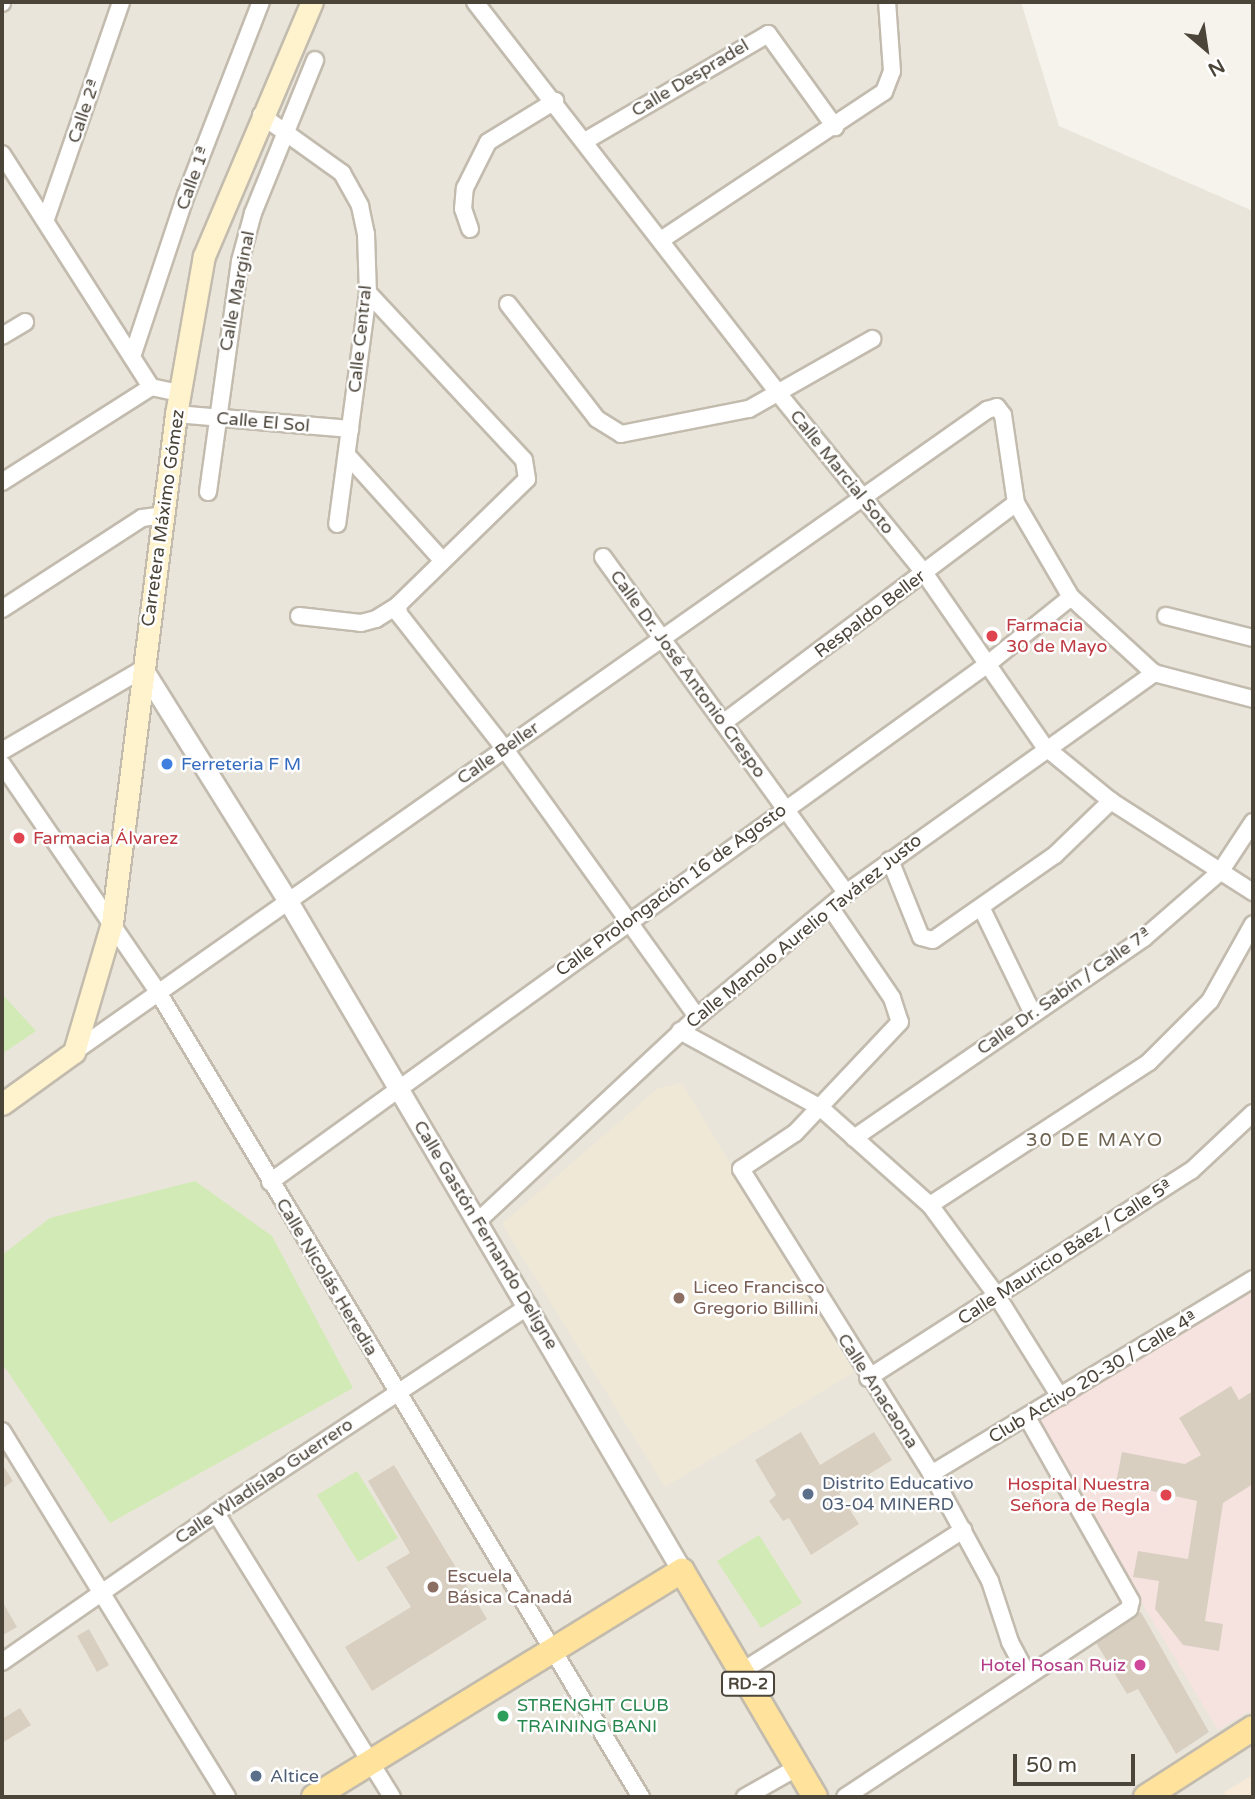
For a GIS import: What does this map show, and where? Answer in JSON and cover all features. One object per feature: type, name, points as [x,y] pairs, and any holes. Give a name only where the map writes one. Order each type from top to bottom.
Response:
[{"type":"main road","name":"Carretera Máximo Gómez","points":[[74,1052],[112,923],[176,414],[204,256],[261,115],[312,2]]},
{"type":"main road","name":"Calle Beller","points":[[2,1104],[74,1052]]},
{"type":"main road","points":[[314,1797],[682,1571]]},
{"type":"main road","name":"RD-2","points":[[682,1571],[815,1797]]},
{"type":"main road","points":[[1146,1797],[1253,1728]]},
{"type":"street","name":"Calle 2ª","points":[[46,219],[121,2]]},
{"type":"street","name":"Calle 1ª","points":[[132,357],[186,195],[261,2]]},
{"type":"street","name":"Calle Marcial Soto","points":[[475,2],[555,101],[778,394],[925,574],[1045,747],[1111,801],[1253,892]]},
{"type":"street","points":[[661,240],[884,92],[890,82],[887,2]]},
{"type":"street","name":"Calle Despradel","points":[[585,141],[768,34],[835,127]]},
{"type":"street","name":"Calle Marginal","points":[[208,492],[215,418],[240,261],[253,213],[315,60]]},
{"type":"street","points":[[470,229],[463,209],[465,188],[488,142],[555,101]]},
{"type":"street","name":"Calle Central","points":[[261,115],[342,173],[360,206],[368,293],[337,524]]},
{"type":"street","points":[[2,153],[150,387]]},
{"type":"street","points":[[299,616],[361,622],[398,605],[527,479],[529,469],[368,293]]},
{"type":"street","points":[[508,304],[597,419],[621,434],[730,416],[778,394],[873,340]]},
{"type":"street","points":[[2,336],[25,322]]},
{"type":"street","points":[[2,482],[150,387],[180,393]]},
{"type":"street","name":"Calle Beller","points":[[74,1052],[862,496],[997,407],[1003,415],[1016,503]]},
{"type":"street","name":"Calle El Sol","points":[[176,414],[350,429]]},
{"type":"street","points":[[348,456],[442,560]]},
{"type":"street","points":[[1016,503],[1071,597],[1154,673],[1253,699]]},
{"type":"street","name":"Respaldo Beller","points":[[723,723],[925,574],[1016,503]]},
{"type":"street","points":[[2,609],[142,518],[163,515]]},
{"type":"street","name":"Calle Dr. José Antonio Crespo","points":[[603,557],[846,893]]},
{"type":"street","name":"Calle Prolongación 16 de Agosto","points":[[270,1182],[397,1087],[989,663],[1071,597]]},
{"type":"street","points":[[398,605],[400,614],[504,748],[696,1017]]},
{"type":"street","points":[[1167,616],[1253,638]]},
{"type":"street","points":[[2,751],[143,668]]},
{"type":"street","name":"Calle Gastón Fernando Deligne","points":[[143,668],[288,901],[479,1220],[682,1571]]},
{"type":"street","name":"Calle Manolo Aurelio Tavárez Justo","points":[[479,1220],[680,1031],[846,893],[1045,747],[1154,673]]},
{"type":"street","name":"Calle Nicolás Heredia","points":[[2,764],[158,992],[550,1651],[641,1797]]},
{"type":"street","points":[[890,860],[926,942],[982,909],[1055,855],[1111,801]]},
{"type":"street","name":"Calle Dr. Sabín / Calle 7ª","points":[[854,1138],[1032,1012],[1144,938],[1220,872],[1253,822]]},
{"type":"street","name":"Calle Anacaona","points":[[830,907],[892,998],[900,1022],[821,1108],[773,1151],[741,1169],[963,1530],[990,1581],[1010,1642],[1028,1676]]},
{"type":"street","points":[[982,909],[1032,1012]]},
{"type":"street","points":[[930,1205],[1149,1062],[1210,1001],[1253,923]]},
{"type":"street","points":[[680,1031],[821,1108],[930,1205],[997,1296],[1059,1397]]},
{"type":"street","name":"Calle Mauricio Báez / Calle 5ª","points":[[868,1378],[1191,1171],[1253,1113]]},
{"type":"street","name":"Club Activo 20-30 / Calle 4ª","points":[[931,1474],[1028,1419],[1059,1397],[1253,1279]]},
{"type":"street","name":"Calle Wladislao Guerrero","points":[[2,1662],[396,1391],[529,1306]]},
{"type":"street","points":[[845,1797],[1124,1616],[1131,1601],[1028,1419]]},
{"type":"street","points":[[2,1431],[228,1797]]},
{"type":"street","points":[[216,1513],[392,1797]]},
{"type":"street","points":[[741,1672],[963,1530]]},
{"type":"street","points":[[745,1797],[798,1767]]},
{"type":"shaded area","points":[[2,2],[1021,2],[1059,126],[1253,211],[1253,1797],[2,1797]]},
{"type":"shaded area","name":"Liceo Francisco Gregorio Billini","points":[[682,1083],[854,1372],[665,1487],[502,1224],[657,1089]]},
{"type":"shaded area","name":"Hospital Nuestra Señora de Regla","points":[[1253,1279],[1253,1709],[1218,1730],[1089,1515],[1037,1412]]},
{"type":"shaded area","points":[[1253,1775],[1253,1797],[1227,1797],[1224,1792]]},
{"type":"green space","points":[[2,994],[36,1031],[2,1054]]},
{"type":"green space","points":[[195,1181],[272,1236],[353,1388],[110,1523],[2,1363],[2,1255],[50,1218]]},
{"type":"green space","points":[[357,1471],[398,1538],[358,1562],[317,1495]]},
{"type":"green space","points":[[759,1535],[802,1603],[761,1628],[717,1561]]},
{"type":"building","points":[[1231,1386],[1239,1400],[1253,1391],[1253,1484],[1223,1503],[1205,1621],[1223,1624],[1219,1651],[1183,1645],[1155,1609],[1159,1581],[1133,1577],[1138,1551],[1188,1559],[1197,1501],[1116,1483],[1122,1452],[1185,1464],[1201,1455],[1179,1418]]},
{"type":"building","name":"Distrito Educativo 03-04 MINERD","points":[[801,1432],[820,1465],[874,1432],[892,1460],[839,1493],[859,1524],[811,1555],[789,1518],[783,1521],[769,1501],[776,1495],[755,1460]]},
{"type":"building","points":[[2,1446],[8,1456],[2,1460]]},
{"type":"building","points":[[2,1464],[13,1481],[2,1489]]},
{"type":"building","name":"Escuela Básica Canadá","points":[[394,1465],[487,1619],[372,1691],[345,1647],[411,1607],[386,1567],[410,1553],[368,1481]]},
{"type":"building","points":[[2,1601],[17,1627],[3,1635],[2,1633]]},
{"type":"building","name":"Hotel Rosan Ruiz","points":[[1141,1612],[1209,1732],[1176,1754],[1138,1689],[1127,1694],[1095,1641]]},
{"type":"building","points":[[89,1629],[109,1665],[97,1672],[77,1636]]},
{"type":"building","points":[[20,1708],[31,1725],[2,1743],[2,1719]]},
{"type":"place","name":"Farmacia 30 de Mayo","points":[[992,636]]},
{"type":"place","name":"Ferreteria F M","points":[[167,764]]},
{"type":"place","name":"Farmacia Álvarez","points":[[19,838]]},
{"type":"place","name":"Liceo Francisco Gregorio Billini","points":[[679,1298]]},
{"type":"place","name":"Distrito Educativo 03-04 MINERD","points":[[808,1494]]},
{"type":"place","name":"Hospital Nuestra Señora de Regla","points":[[1166,1495]]},
{"type":"place","name":"Escuela Básica Canadá","points":[[433,1587]]},
{"type":"place","name":"Hotel Rosan Ruiz","points":[[1140,1665]]},
{"type":"place","name":"STRENGHT CLUB TRAINING BANI","points":[[503,1716]]},
{"type":"place","name":"Altice","points":[[256,1776]]},
{"type":"district","name":"30 DE MAYO","points":[[1095,1141]]}]
